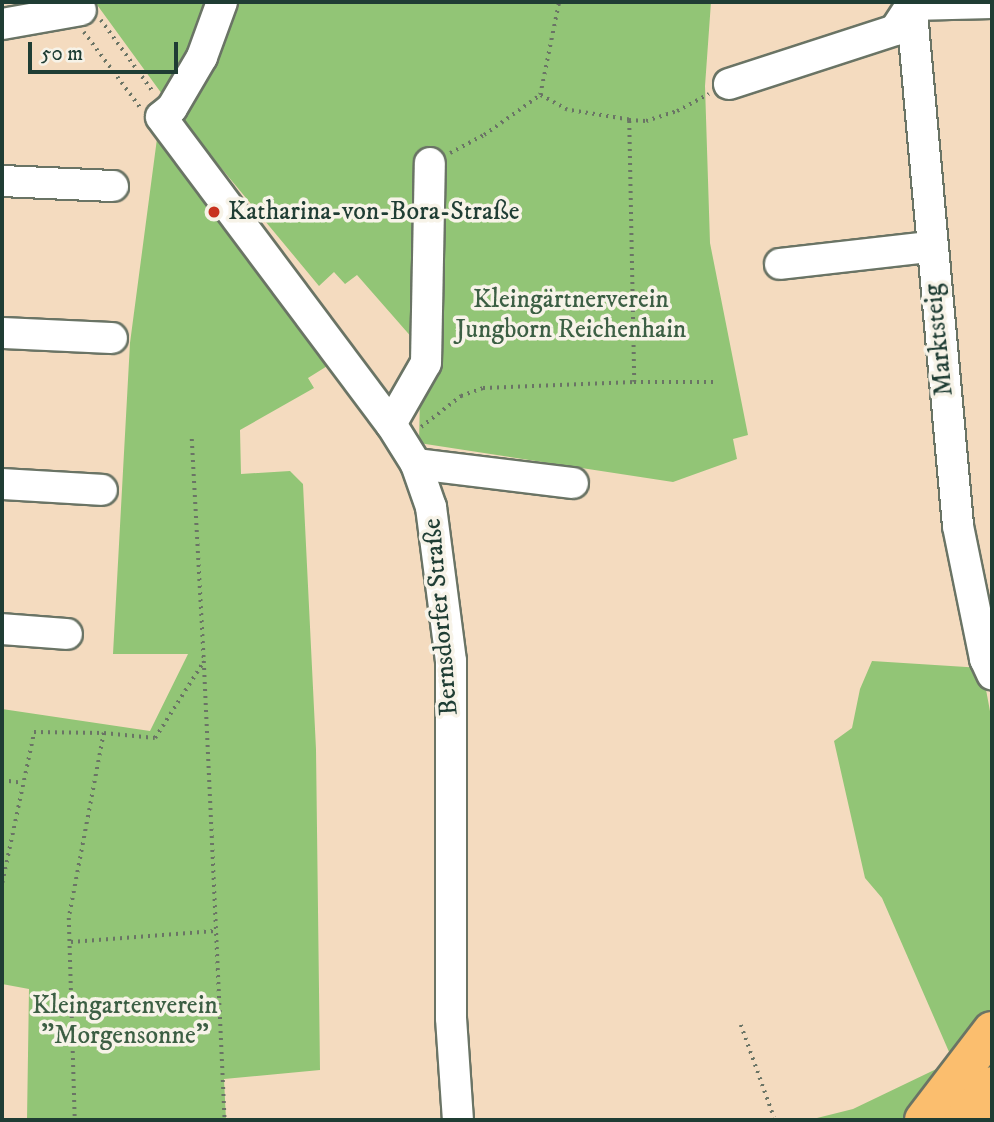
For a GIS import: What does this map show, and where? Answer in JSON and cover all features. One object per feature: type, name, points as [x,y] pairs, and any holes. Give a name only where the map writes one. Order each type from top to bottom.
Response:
[{"type":"main road","points":[[924,1120],[992,1031]]},
{"type":"main road","points":[[964,1120],[992,1086]]},
{"type":"street","points":[[164,114],[202,57],[222,2]]},
{"type":"street","points":[[729,84],[895,30],[911,4],[992,3]]},
{"type":"street","name":"Marktsteig","points":[[911,4],[930,247],[958,526],[985,659],[992,674]]},
{"type":"street","points":[[2,24],[89,12]]},
{"type":"street","name":"Bernsdorfer Straße","points":[[164,114],[403,443],[431,508],[451,661],[451,1018],[458,1120]]},
{"type":"street","points":[[430,163],[426,363],[403,443],[573,483]]},
{"type":"street","points":[[2,181],[113,186]]},
{"type":"street","points":[[780,264],[930,247]]},
{"type":"street","points":[[2,333],[112,338]]},
{"type":"street","points":[[2,484],[102,490]]},
{"type":"street","points":[[2,629],[67,634]]},
{"type":"path","points":[[430,163],[484,135],[540,95],[559,2]]},
{"type":"path","points":[[89,12],[164,114]]},
{"type":"path","points":[[540,95],[567,110],[646,121],[677,111],[729,84]]},
{"type":"path","points":[[629,120],[635,382]]},
{"type":"path","points":[[403,443],[446,406],[483,388],[714,382]]},
{"type":"path","points":[[192,439],[225,1120]]},
{"type":"path","points":[[2,884],[34,732],[104,733],[156,738],[204,661]]},
{"type":"path","points":[[75,1120],[69,918],[104,733]]},
{"type":"path","points":[[2,780],[23,783]]},
{"type":"path","points":[[71,942],[215,931]]},
{"type":"path","points":[[741,1025],[774,1117]]},
{"type":"green space","name":"Kleingärtnerverein Jungborn Reichenhain","points":[[95,2],[711,2],[705,86],[710,243],[748,435],[733,439],[737,459],[673,482],[419,443],[421,348],[357,275],[345,284],[334,272],[319,286],[178,116]]},
{"type":"green space","name":"Kleingartenverein \"Morgensonne\"","points":[[158,131],[332,363],[308,378],[314,388],[240,430],[241,474],[290,471],[303,484],[316,749],[320,1070],[224,1079],[226,1120],[27,1120],[29,989],[2,984],[2,709],[150,731],[188,654],[113,654],[130,343]]},
{"type":"green space","points":[[872,661],[982,668],[992,722],[992,1010],[908,1120],[809,1120],[853,1109],[953,1061],[882,898],[865,878],[834,741],[852,728],[860,689]]},
{"type":"place","name":"Katharina-von-Bora-Straße","points":[[214,212]]}]
